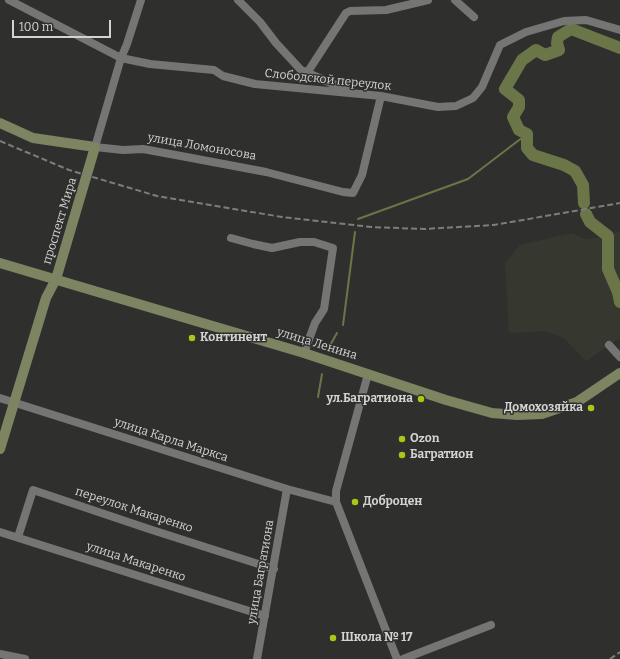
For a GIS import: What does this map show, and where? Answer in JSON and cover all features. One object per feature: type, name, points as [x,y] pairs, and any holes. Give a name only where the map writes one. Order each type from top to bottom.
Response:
[{"type":"main road","name":"улица Ломоносова","points":[[0,123],[33,138],[95,147]]},
{"type":"main road","name":"проспект Мира","points":[[0,449],[46,298],[56,279],[95,147]]},
{"type":"main road","name":"улица Ленина","points":[[0,263],[304,353],[492,413],[517,415],[542,414],[577,402],[620,373]]},
{"type":"street","name":"Слободской переулок","points":[[9,0],[121,58],[150,64],[214,70],[223,76],[255,84],[381,96],[438,107],[456,106],[473,98],[482,87],[500,44],[526,32],[564,21],[586,20],[620,30]]},
{"type":"street","name":"проспект Мира","points":[[95,147],[121,58],[141,0]]},
{"type":"street","points":[[238,0],[260,22],[289,58],[301,70],[356,94]]},
{"type":"street","points":[[307,73],[346,13],[350,11],[386,10],[428,0]]},
{"type":"street","points":[[455,0],[474,18]]},
{"type":"street","name":"улица Ломоносова","points":[[95,147],[123,150],[143,150],[175,155],[266,172],[343,192],[353,193],[362,175],[381,96]]},
{"type":"street","points":[[231,238],[272,248],[300,242],[314,242],[333,248],[324,309],[315,323],[304,353]]},
{"type":"street","points":[[609,345],[620,357]]},
{"type":"street","points":[[368,374],[336,491],[336,502],[397,659]]},
{"type":"street","name":"улица Карла Маркса","points":[[0,398],[287,489],[336,502]]},
{"type":"street","name":"улица Багратиона","points":[[257,659],[287,489]]},
{"type":"street","name":"переулок Макаренко","points":[[18,537],[33,490],[274,569]]},
{"type":"street","name":"улица Макаренко","points":[[0,532],[265,616]]},
{"type":"street","points":[[403,659],[491,625]]},
{"type":"street","points":[[0,654],[10,658],[25,659]]},
{"type":"shaded area","points":[[620,231],[620,340],[617,340],[586,361],[564,338],[545,331],[509,333],[505,263],[520,245],[572,233],[585,239],[605,237]]},
{"type":"waterway","points":[[584,203],[583,185],[575,171],[564,165],[533,155],[527,148],[527,134],[519,130],[513,117],[519,107],[519,100],[505,89],[522,60],[536,50],[545,55],[559,50],[557,43],[558,37],[571,29],[620,48]]},
{"type":"waterway","points":[[358,219],[468,179],[527,134]]},
{"type":"waterway","points":[[586,214],[590,222],[608,236],[608,269],[618,292],[620,302]]},
{"type":"waterway","points":[[343,325],[355,232]]},
{"type":"waterway","points":[[328,349],[337,333]]},
{"type":"waterway","points":[[318,397],[322,374]]},
{"type":"railway","points":[[0,141],[69,170],[157,196],[282,217],[371,227],[424,229],[494,225],[620,203]]},
{"type":"railway","points":[[610,659],[620,652]]},
{"type":"place","name":"Континент","points":[[192,338]]},
{"type":"place","name":"ул.Багратиона","points":[[421,399]]},
{"type":"place","name":"Домохозяйка","points":[[591,408]]},
{"type":"place","name":"Ozon","points":[[402,439]]},
{"type":"place","name":"Багратион","points":[[402,455]]},
{"type":"place","name":"Доброцен","points":[[355,502]]},
{"type":"place","name":"Школа № 17","points":[[333,638]]}]
